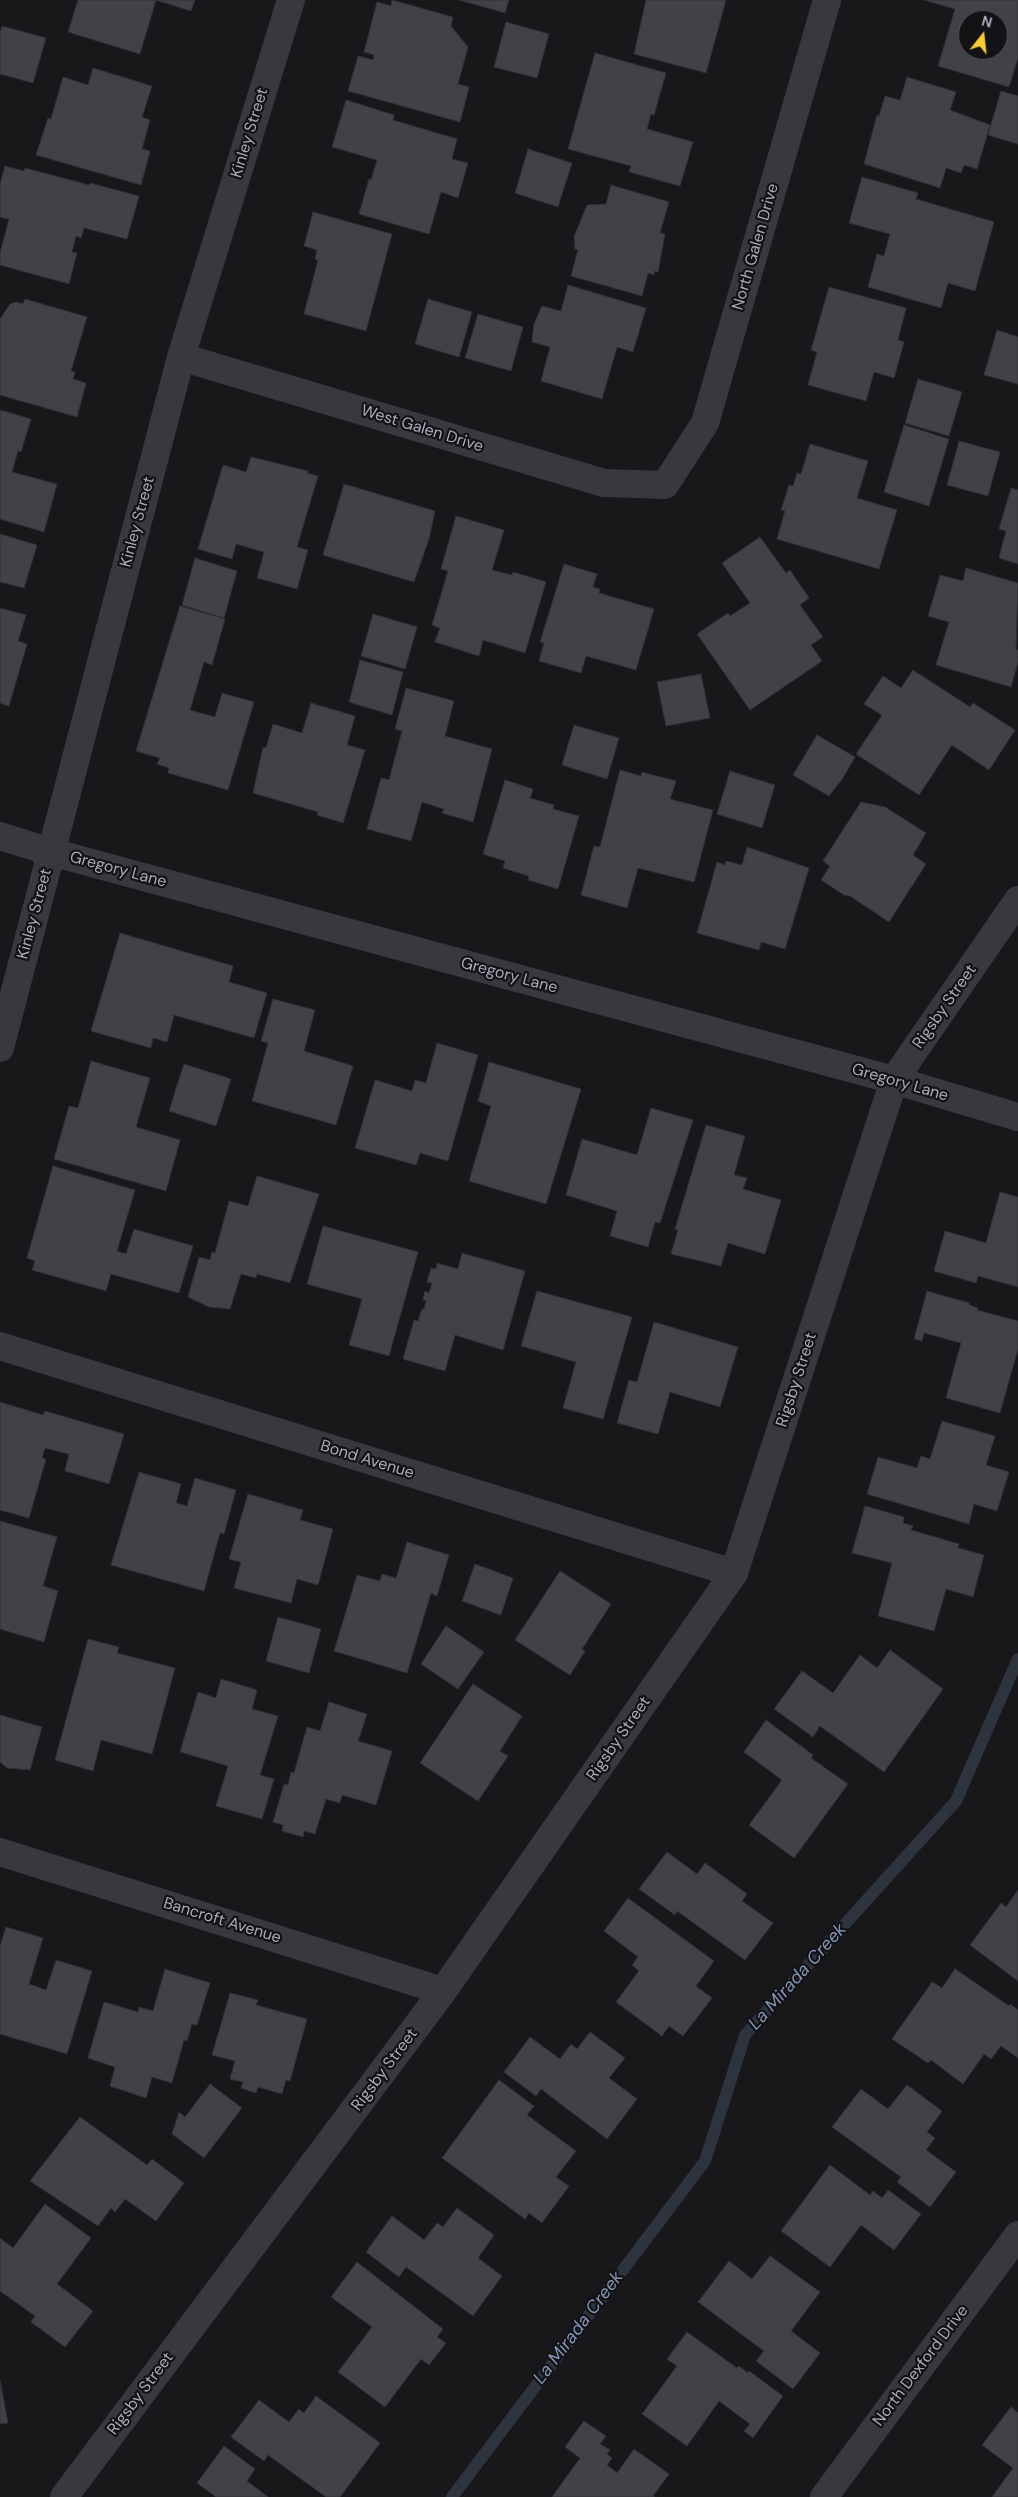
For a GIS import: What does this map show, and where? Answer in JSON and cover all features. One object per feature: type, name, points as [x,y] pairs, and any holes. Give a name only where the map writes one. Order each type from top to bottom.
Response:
[{"type":"street","name":"Kinley Street","points":[[0,1048],[181,357],[291,0]]},
{"type":"street","name":"North Galen Drive","points":[[665,485],[704,423],[827,0]]},
{"type":"street","name":"West Galen Drive","points":[[181,357],[604,483],[665,485]]},
{"type":"street","name":"Gregory Lane","points":[[0,836],[51,852],[894,1080],[1018,1117]]},
{"type":"street","name":"Rigsby Street","points":[[64,2497],[443,1991],[734,1573],[894,1080],[1018,900]]},
{"type":"street","name":"Bond Avenue","points":[[0,1346],[734,1573]]},
{"type":"street","name":"Bancroft Avenue","points":[[0,1852],[443,1991]]},
{"type":"street","name":"North Dexford Drive","points":[[824,2497],[1018,2235]]},
{"type":"building","points":[[78,0],[156,0],[140,54],[68,32]]},
{"type":"building","points":[[156,0],[195,0],[191,11]]},
{"type":"building","points":[[392,0],[453,17],[451,26],[468,47],[458,84],[469,87],[460,122],[348,91],[358,56],[373,60],[374,55],[364,52],[377,2],[391,6]]},
{"type":"building","points":[[459,0],[509,0],[505,13]]},
{"type":"building","points":[[646,0],[726,0],[706,73],[634,54]]},
{"type":"building","points":[[924,0],[1018,0],[1018,58],[1009,87],[938,66],[955,9]]},
{"type":"building","points":[[506,22],[549,34],[537,78],[494,67]]},
{"type":"building","points":[[2,26],[46,38],[33,83],[0,74],[0,33]]},
{"type":"building","points":[[595,53],[666,73],[654,115],[651,114],[647,129],[693,142],[680,186],[629,172],[631,166],[568,149]]},
{"type":"building","points":[[93,68],[152,86],[142,117],[150,120],[142,149],[150,151],[141,185],[36,155],[48,118],[51,119],[63,77],[88,85]]},
{"type":"building","points":[[907,77],[956,92],[950,110],[990,125],[977,169],[964,165],[961,173],[946,168],[940,188],[864,164],[877,115],[879,116],[885,96],[900,100]]},
{"type":"building","points":[[1001,91],[1018,96],[1018,144],[988,135]]},
{"type":"building","points":[[346,100],[394,115],[393,120],[457,139],[452,159],[468,163],[458,198],[441,192],[429,234],[359,214],[369,179],[371,180],[377,160],[332,147]]},
{"type":"building","points":[[528,149],[572,163],[558,207],[515,193]]},
{"type":"building","points":[[5,166],[24,171],[25,168],[139,196],[127,239],[84,228],[81,238],[76,236],[72,252],[77,253],[69,284],[0,265],[0,253],[9,219],[0,217],[0,184]]},
{"type":"building","points":[[862,177],[918,193],[916,199],[994,222],[975,291],[948,283],[941,308],[868,287],[877,254],[884,256],[890,234],[849,223]]},
{"type":"building","points":[[611,185],[669,202],[660,233],[665,234],[658,272],[655,271],[654,275],[648,273],[642,296],[571,276],[578,250],[575,249],[574,237],[587,205],[606,204]]},
{"type":"building","points":[[313,212],[392,234],[366,331],[304,314],[318,260],[315,259],[317,250],[304,246]]},
{"type":"building","points":[[568,285],[646,308],[633,352],[617,347],[602,399],[541,381],[550,347],[532,342],[534,324],[542,306],[561,311]]},
{"type":"building","points":[[829,287],[906,308],[898,340],[904,342],[894,378],[874,372],[866,401],[808,385],[817,352],[811,350]]},
{"type":"building","points":[[25,299],[87,317],[71,371],[75,372],[73,379],[86,383],[77,417],[0,395],[0,319],[10,304],[16,302],[23,304]]},
{"type":"building","points":[[428,299],[472,312],[459,357],[415,344]]},
{"type":"building","points":[[478,314],[523,327],[511,371],[465,358]]},
{"type":"building","points":[[997,330],[1018,337],[1018,384],[984,375]]},
{"type":"building","points":[[918,379],[962,392],[949,436],[905,423]]},
{"type":"building","points":[[0,410],[31,419],[21,452],[18,451],[12,472],[57,484],[44,532],[0,519]]},
{"type":"building","points":[[904,425],[949,439],[929,506],[884,492]]},
{"type":"building","points":[[959,441],[1000,452],[988,496],[947,485]]},
{"type":"building","points":[[810,444],[868,461],[857,498],[897,510],[879,569],[777,539],[785,511],[781,510],[789,485],[793,486],[797,473],[801,474]]},
{"type":"building","points":[[251,457],[308,471],[307,473],[318,476],[297,547],[308,550],[297,589],[257,578],[264,552],[236,544],[232,559],[198,549],[223,465],[246,472]]},
{"type":"building","points":[[344,484],[435,511],[429,539],[414,582],[323,555]]},
{"type":"building","points":[[1011,488],[1018,490],[1018,564],[999,558],[1006,531],[999,529]]},
{"type":"building","points":[[456,516],[504,530],[492,570],[512,575],[513,572],[546,582],[525,653],[483,640],[479,656],[435,642],[440,628],[432,625],[448,571],[441,569]]},
{"type":"building","points":[[0,534],[37,545],[24,588],[0,582]]},
{"type":"building","points":[[760,537],[786,573],[790,570],[809,598],[800,605],[823,637],[811,645],[822,661],[750,710],[697,634],[728,613],[730,616],[750,603],[722,563]]},
{"type":"building","points":[[195,558],[237,571],[224,618],[182,605]]},
{"type":"building","points":[[564,564],[597,574],[593,587],[600,589],[599,593],[654,609],[636,670],[586,656],[581,673],[539,661],[544,643],[540,642]]},
{"type":"building","points":[[966,568],[1018,583],[1016,650],[1018,650],[1018,662],[1011,687],[936,665],[949,622],[928,616],[940,575],[963,581]]},
{"type":"building","points":[[180,606],[225,619],[212,665],[204,662],[190,710],[215,717],[222,693],[254,702],[228,790],[168,773],[169,768],[157,764],[160,758],[136,751]]},
{"type":"building","points":[[0,608],[26,615],[18,641],[27,644],[9,706],[0,703]]},
{"type":"building","points":[[373,614],[417,627],[405,669],[361,656]]},
{"type":"building","points":[[360,660],[403,672],[392,715],[349,702]]},
{"type":"building","points":[[913,670],[970,707],[973,703],[1015,730],[989,770],[952,745],[919,795],[856,754],[882,715],[864,704],[883,676],[901,688]]},
{"type":"building","points":[[701,674],[710,718],[666,726],[657,682]]},
{"type":"building","points":[[406,688],[454,701],[445,736],[492,749],[473,822],[442,813],[444,809],[422,802],[411,841],[367,829],[381,778],[389,780],[402,731],[395,729]]},
{"type":"building","points":[[311,703],[355,716],[347,745],[365,750],[343,823],[317,815],[318,812],[253,793],[263,747],[266,748],[273,724],[302,733]]},
{"type":"building","points":[[574,725],[619,738],[607,779],[562,765]]},
{"type":"building","points":[[817,735],[855,757],[843,778],[829,796],[793,775]]},
{"type":"building","points":[[620,770],[641,776],[642,772],[676,781],[670,799],[713,810],[694,882],[638,868],[627,908],[581,895],[594,846],[600,847]]},
{"type":"building","points":[[730,771],[775,785],[762,828],[717,814]]},
{"type":"building","points":[[505,780],[533,789],[530,798],[554,805],[553,809],[579,816],[558,889],[528,880],[529,876],[503,868],[505,861],[483,854]]},
{"type":"building","points":[[861,802],[885,807],[926,833],[913,855],[926,864],[889,922],[850,896],[844,895],[821,880],[830,866],[823,861]]},
{"type":"building","points":[[747,847],[809,868],[785,949],[761,942],[759,950],[697,933],[717,862],[725,865],[726,861],[742,865]]},
{"type":"building","points":[[120,933],[233,966],[229,982],[267,993],[254,1038],[174,1015],[167,1042],[153,1038],[151,1048],[91,1031]]},
{"type":"building","points":[[273,999],[315,1010],[304,1051],[353,1066],[336,1125],[252,1101],[268,1043],[261,1041]]},
{"type":"building","points":[[437,1043],[478,1055],[448,1161],[420,1153],[416,1165],[355,1148],[375,1080],[412,1091],[415,1080],[426,1083]]},
{"type":"building","points":[[91,1061],[150,1078],[136,1127],[180,1140],[166,1191],[54,1159],[69,1106],[78,1108]]},
{"type":"building","points":[[489,1062],[581,1089],[546,1204],[469,1181],[491,1106],[478,1101]]},
{"type":"building","points":[[184,1064],[231,1079],[216,1126],[169,1111]]},
{"type":"building","points":[[651,1108],[693,1120],[660,1223],[655,1222],[648,1247],[610,1236],[617,1211],[566,1195],[582,1139],[637,1155]]},
{"type":"building","points":[[706,1125],[745,1136],[734,1175],[747,1178],[743,1189],[781,1200],[765,1254],[728,1243],[721,1266],[671,1254],[678,1230],[675,1229]]},
{"type":"building","points":[[53,1166],[135,1190],[117,1251],[126,1254],[134,1229],[193,1246],[179,1293],[111,1274],[106,1291],[32,1270],[35,1261],[27,1258]]},
{"type":"building","points":[[257,1176],[319,1194],[290,1283],[257,1274],[256,1278],[241,1274],[230,1309],[209,1307],[188,1297],[199,1257],[210,1260],[212,1252],[215,1253],[229,1201],[248,1206]]},
{"type":"building","points":[[1000,1192],[1018,1197],[1018,1287],[978,1276],[976,1283],[934,1271],[945,1231],[986,1243]]},
{"type":"building","points":[[323,1226],[418,1252],[389,1356],[349,1345],[362,1299],[307,1284]]},
{"type":"building","points":[[462,1253],[525,1271],[503,1350],[455,1335],[445,1371],[403,1359],[414,1320],[418,1321],[422,1309],[424,1309],[426,1301],[423,1300],[425,1291],[429,1293],[432,1283],[427,1282],[431,1268],[436,1269],[437,1263],[458,1269]]},
{"type":"building","points":[[537,1291],[632,1317],[603,1419],[563,1408],[576,1362],[521,1346]]},
{"type":"building","points":[[927,1291],[969,1303],[969,1305],[978,1308],[977,1310],[1018,1321],[1018,1349],[1000,1413],[946,1398],[961,1343],[924,1333],[922,1341],[914,1339]]},
{"type":"building","points":[[654,1322],[738,1347],[720,1407],[670,1392],[658,1434],[617,1423],[629,1380],[637,1382]]},
{"type":"building","points":[[0,1402],[43,1415],[45,1411],[124,1434],[109,1484],[65,1471],[69,1454],[45,1448],[42,1458],[46,1459],[29,1518],[0,1510]]},
{"type":"building","points":[[942,1421],[995,1436],[986,1465],[1009,1472],[997,1511],[974,1504],[969,1524],[867,1494],[878,1457],[917,1468],[921,1456],[930,1459]]},
{"type":"building","points":[[139,1472],[181,1484],[176,1503],[187,1506],[195,1478],[236,1490],[224,1534],[220,1533],[204,1591],[111,1565]]},
{"type":"building","points":[[248,1494],[303,1510],[300,1520],[333,1529],[318,1585],[297,1579],[291,1603],[234,1588],[241,1562],[229,1559]]},
{"type":"building","points":[[865,1506],[904,1517],[903,1523],[913,1526],[911,1530],[959,1544],[958,1548],[984,1555],[973,1597],[946,1589],[934,1631],[878,1616],[892,1563],[852,1553]]},
{"type":"building","points":[[0,1521],[57,1537],[43,1586],[58,1591],[44,1642],[0,1629]]},
{"type":"building","points":[[407,1542],[449,1555],[437,1596],[431,1593],[407,1673],[334,1651],[357,1575],[380,1581],[382,1574],[396,1578]]},
{"type":"building","points":[[475,1564],[513,1578],[501,1615],[462,1601]]},
{"type":"building","points":[[560,1571],[611,1604],[582,1649],[585,1651],[570,1675],[515,1640]]},
{"type":"building","points":[[278,1617],[321,1629],[309,1673],[266,1661]]},
{"type":"building","points":[[446,1626],[484,1652],[458,1689],[421,1664]]},
{"type":"building","points":[[88,1639],[119,1647],[117,1653],[175,1668],[152,1754],[101,1740],[93,1771],[55,1760]]},
{"type":"building","points":[[890,1650],[943,1689],[884,1772],[820,1726],[813,1737],[774,1709],[802,1671],[833,1693],[860,1655],[877,1668]]},
{"type":"building","points":[[221,1679],[257,1690],[252,1709],[278,1716],[260,1775],[274,1779],[262,1819],[216,1806],[228,1766],[180,1752],[198,1692],[216,1698]]},
{"type":"building","points":[[473,1684],[522,1716],[500,1751],[508,1756],[478,1801],[420,1763]]},
{"type":"building","points":[[329,1702],[367,1714],[358,1741],[392,1751],[376,1805],[342,1795],[340,1803],[326,1799],[315,1834],[304,1831],[303,1837],[282,1831],[283,1825],[273,1822],[284,1784],[288,1785],[291,1772],[294,1773],[307,1727],[320,1731]]},
{"type":"building","points":[[0,1715],[42,1727],[30,1770],[7,1768],[0,1762]]},
{"type":"building","points":[[766,1720],[813,1755],[811,1758],[848,1784],[794,1858],[749,1825],[782,1780],[744,1752]]},
{"type":"building","points":[[667,1852],[697,1874],[705,1863],[747,1894],[742,1901],[773,1923],[745,1960],[677,1911],[675,1915],[639,1889]]},
{"type":"building","points":[[1018,1890],[1018,1981],[970,1945],[1001,1903],[1006,1907]]},
{"type":"building","points":[[628,1898],[714,1961],[696,1986],[712,1998],[683,2036],[669,2026],[662,2036],[616,2002],[639,1971],[632,1965],[638,1957],[604,1931]]},
{"type":"building","points":[[6,1927],[43,1938],[29,1984],[46,1990],[56,1960],[92,1971],[67,2054],[0,2034],[0,1946]]},
{"type":"building","points":[[165,1969],[210,1983],[197,2025],[192,2024],[187,2041],[184,2040],[172,2083],[152,2077],[146,2098],[110,2086],[115,2067],[88,2058],[104,2002],[138,2012],[139,2007],[153,2011]]},
{"type":"building","points":[[955,1969],[1009,2006],[1010,2004],[1018,2010],[1018,2058],[1001,2046],[991,2059],[984,2054],[963,2084],[931,2060],[928,2063],[892,2039],[932,1982],[942,1988]]},
{"type":"building","points":[[230,1993],[258,2000],[256,2005],[307,2019],[290,2081],[286,2080],[282,2094],[258,2087],[256,2093],[241,2088],[243,2082],[230,2079],[235,2061],[212,2055]]},
{"type":"building","points":[[590,2032],[625,2058],[609,2078],[637,2099],[607,2139],[541,2089],[536,2096],[504,2072],[530,2037],[560,2059],[571,2044],[577,2049]]},
{"type":"building","points":[[499,2080],[534,2106],[527,2115],[576,2151],[556,2177],[569,2186],[542,2223],[529,2213],[525,2219],[442,2158]]},
{"type":"building","points":[[210,2084],[242,2108],[204,2158],[172,2134],[179,2112],[185,2117]]},
{"type":"building","points":[[907,2085],[942,2111],[927,2132],[935,2138],[926,2150],[956,2172],[930,2207],[897,2182],[901,2177],[832,2127],[861,2089],[888,2109]]},
{"type":"building","points":[[80,2117],[147,2165],[152,2159],[184,2183],[156,2221],[125,2199],[115,2212],[111,2208],[98,2226],[30,2181]]},
{"type":"building","points":[[830,2165],[870,2195],[873,2191],[882,2198],[888,2190],[921,2214],[894,2250],[861,2225],[830,2267],[781,2231]]},
{"type":"building","points":[[45,2204],[91,2238],[57,2284],[93,2311],[65,2347],[31,2322],[35,2316],[0,2291],[0,2238],[13,2248]]},
{"type":"building","points":[[457,2208],[494,2235],[478,2258],[502,2276],[473,2316],[406,2267],[399,2277],[366,2252],[392,2216],[424,2240],[437,2223],[443,2227]]},
{"type":"building","points":[[770,2256],[820,2292],[791,2331],[820,2353],[793,2389],[756,2361],[764,2351],[698,2302],[729,2261],[752,2279]]},
{"type":"building","points":[[357,2262],[443,2329],[437,2337],[446,2343],[429,2365],[421,2359],[385,2407],[338,2372],[372,2327],[331,2297]]},
{"type":"building","points":[[687,2332],[737,2368],[739,2366],[748,2373],[749,2371],[783,2396],[753,2438],[744,2431],[750,2424],[719,2401],[687,2446],[642,2414],[677,2366],[667,2359]]},
{"type":"building","points":[[0,2380],[8,2423],[0,2424]]},
{"type":"building","points":[[316,2396],[380,2443],[340,2497],[326,2497],[268,2455],[264,2461],[231,2437],[259,2400],[289,2422],[299,2409],[304,2413]]},
{"type":"building","points":[[1011,2407],[1018,2413],[1018,2497],[992,2497],[1013,2468],[982,2445]]},
{"type":"building","points":[[584,2421],[606,2436],[600,2444],[610,2450],[607,2454],[612,2458],[607,2465],[617,2473],[634,2449],[669,2474],[653,2496],[655,2497],[552,2497],[580,2458],[565,2447]]},
{"type":"building","points":[[224,2446],[255,2469],[247,2481],[268,2497],[216,2497],[197,2483]]},
{"type":"waterway","name":"La Mirada Creek","points":[[452,2497],[705,2161],[745,2035],[956,1801],[1018,1659]]}]
